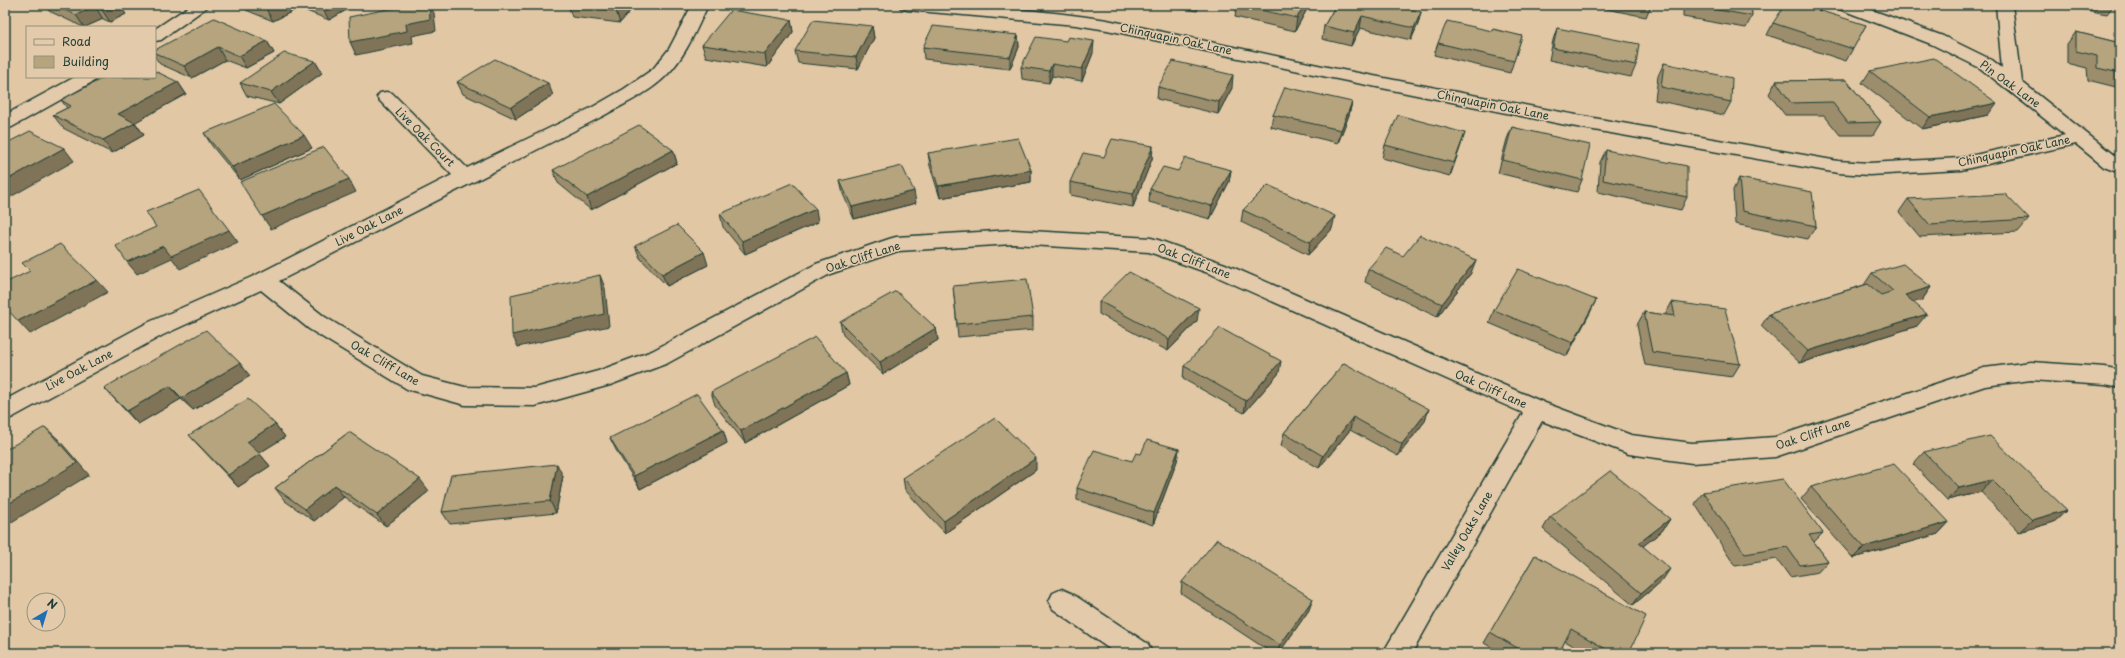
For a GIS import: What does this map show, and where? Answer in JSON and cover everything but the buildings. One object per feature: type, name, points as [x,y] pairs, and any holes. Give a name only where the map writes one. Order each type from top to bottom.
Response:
[{"type":"street","points":[[156,35],[202,5]]},
{"type":"street","name":"Live Oak Lane","points":[[5,411],[46,387],[155,330],[262,280],[465,176],[597,112],[630,93],[659,73],[677,50],[700,5]]},
{"type":"street","name":"Chinquapin Oak Lane","points":[[907,5],[1076,20],[1107,25],[1332,73],[1571,120],[1838,167],[1869,169],[1961,164],[2080,137]]},
{"type":"street","name":"Pin Oak Lane","points":[[1843,5],[1937,40],[1986,64],[2111,163],[2120,167]]},
{"type":"street","points":[[2004,5],[2013,84]]},
{"type":"street","points":[[5,123],[86,78]]},
{"type":"street","name":"Live Oak Court","points":[[386,96],[465,176]]},
{"type":"street","name":"Oak Cliff Lane","points":[[262,280],[317,323],[415,383],[465,396],[535,397],[602,379],[660,357],[823,269],[896,244],[1013,236],[1151,245],[1218,269],[1537,408],[1629,444],[1692,453],[1775,447],[1984,377],[2030,371],[2105,376],[2120,379]]},
{"type":"street","name":"Valley Oaks Lane","points":[[1397,653],[1537,408]]},
{"type":"street","points":[[1062,601],[1138,653]]}]
